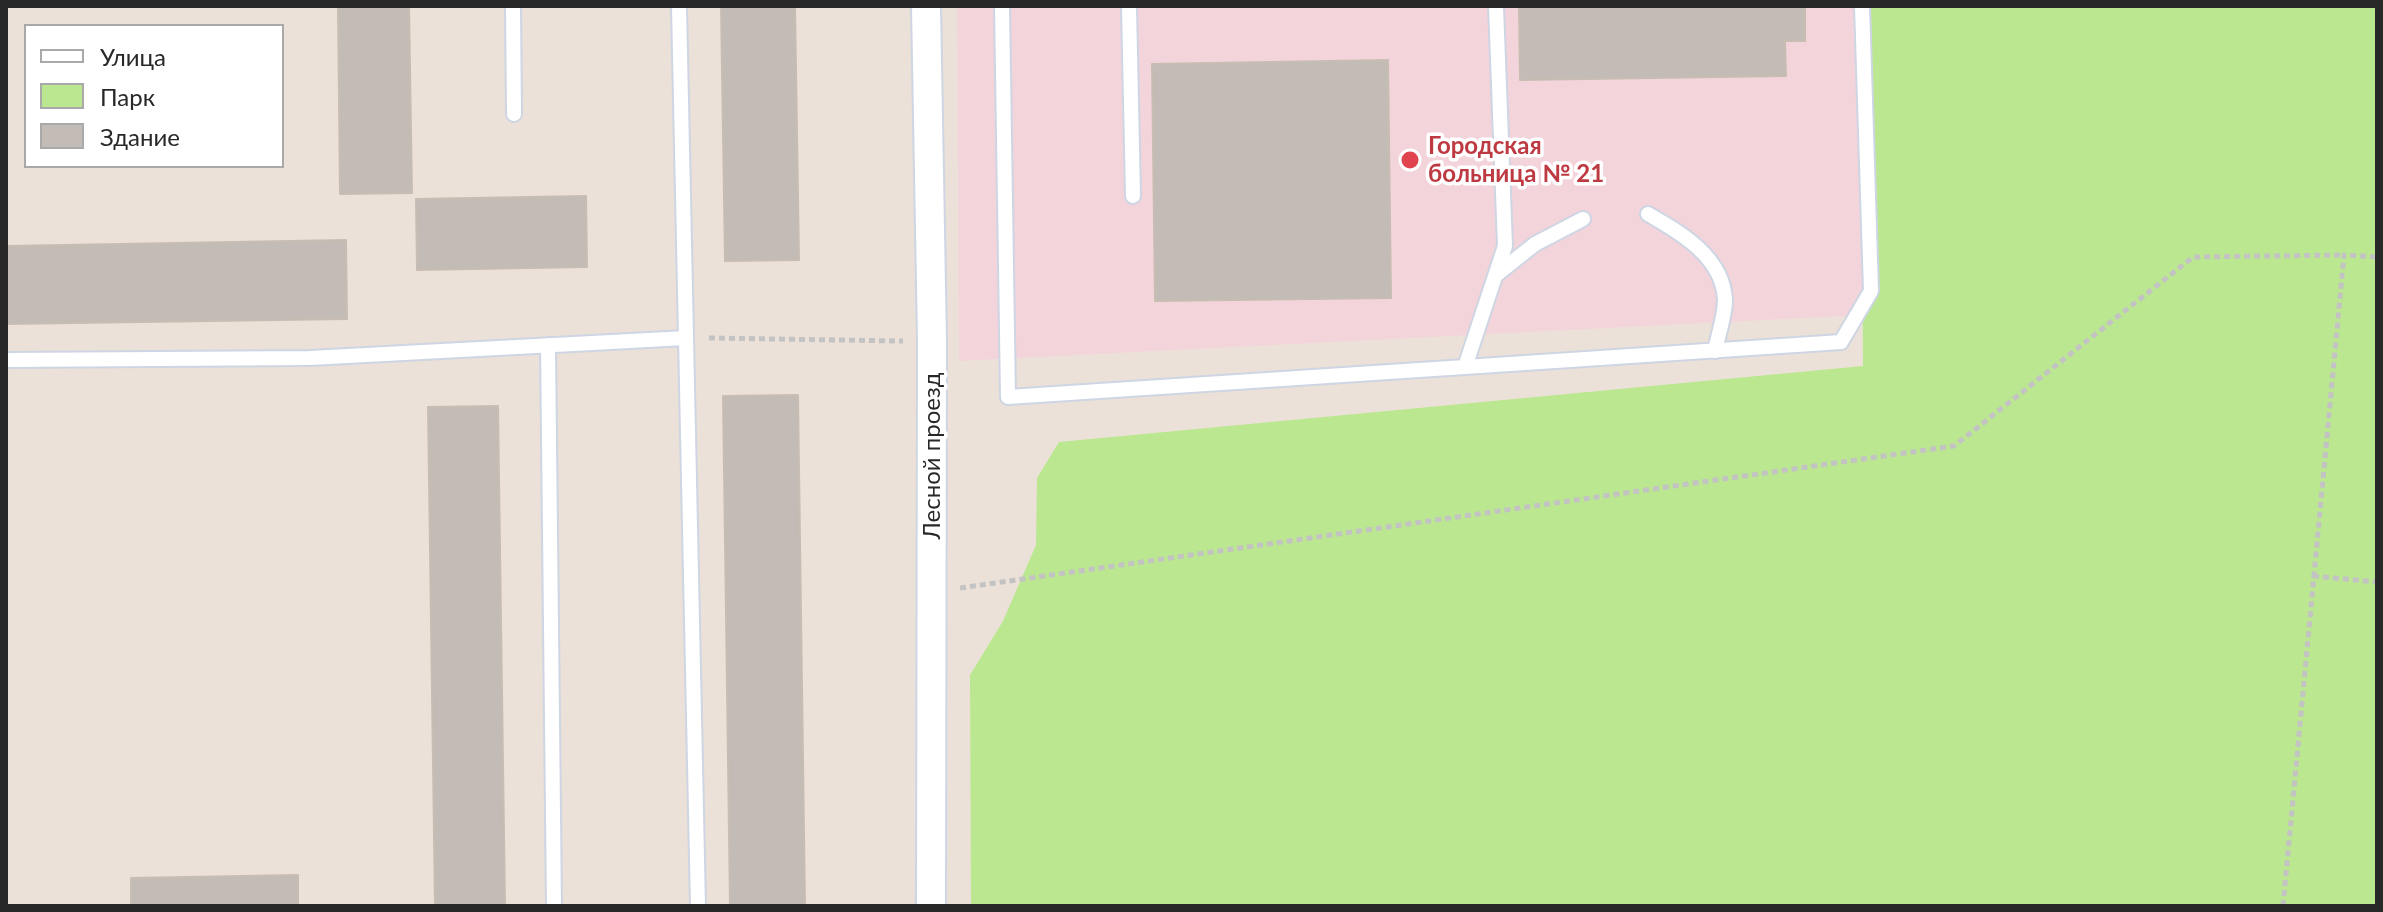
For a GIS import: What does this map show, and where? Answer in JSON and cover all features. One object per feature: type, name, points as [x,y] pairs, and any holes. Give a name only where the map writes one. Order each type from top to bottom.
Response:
[{"type":"street","name":"Лесной проезд","points":[[926,6],[932,341],[931,906]]},
{"type":"lane","points":[[513,6],[514,114]]},
{"type":"lane","points":[[679,6],[698,906]]},
{"type":"lane","points":[[1002,6],[1008,397],[1841,342],[1871,291],[1862,6]]},
{"type":"lane","points":[[1129,6],[1133,196]]},
{"type":"lane","points":[[1465,367],[1505,246],[1496,6]]},
{"type":"lane","points":[[1648,214],[1684,235],[1717,269],[1725,300],[1715,351]]},
{"type":"lane","points":[[1495,276],[1535,244],[1583,219]]},
{"type":"lane","points":[[6,360],[310,358],[686,338]]},
{"type":"lane","points":[[548,345],[554,906]]},
{"type":"path","points":[[2283,906],[2344,255]]},
{"type":"path","points":[[932,592],[1954,446],[2193,257],[2377,257]]},
{"type":"path","points":[[686,338],[932,341]]},
{"type":"path","points":[[2313,576],[2377,582]]},
{"type":"shaded area","name":"Городская больница № 21","points":[[957,6],[1861,6],[1863,315],[959,361]]},
{"type":"green space","points":[[1861,6],[2377,6],[2377,906],[971,906],[970,675],[1003,621],[1036,545],[1037,478],[1059,442],[1863,366]]},
{"type":"building","points":[[338,6],[409,6],[412,193],[340,194]]},
{"type":"building","points":[[721,6],[795,6],[799,260],[725,261]]},
{"type":"building","points":[[1519,6],[1805,6],[1805,41],[1785,41],[1786,76],[1520,80]]},
{"type":"building","points":[[1388,60],[1391,298],[1155,301],[1152,64]]},
{"type":"building","points":[[586,196],[587,267],[417,270],[416,199]]},
{"type":"building","points":[[346,240],[347,319],[6,324],[6,246]]},
{"type":"building","points":[[798,395],[805,906],[730,906],[723,396]]},
{"type":"building","points":[[498,406],[505,906],[435,906],[428,407]]},
{"type":"building","points":[[298,875],[298,906],[131,906],[131,878]]},
{"type":"place","name":"Городская больница № 21","points":[[1410,160]]}]
